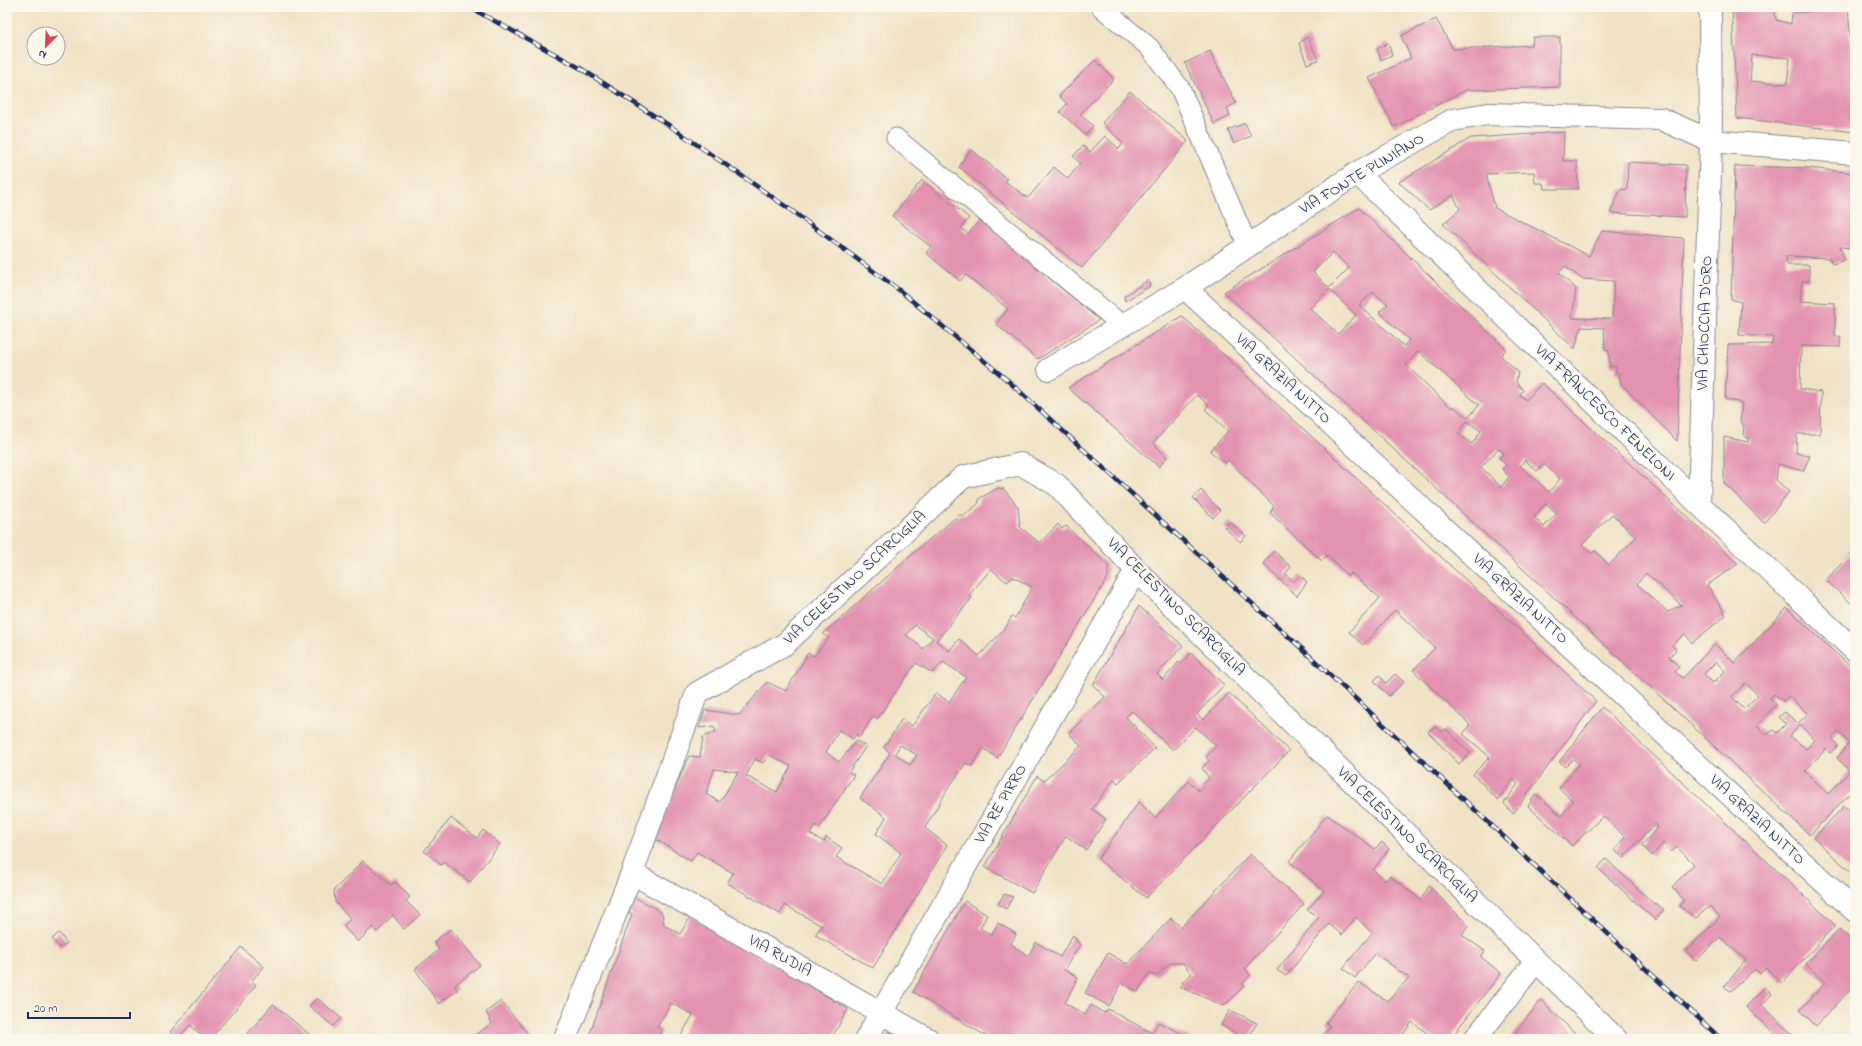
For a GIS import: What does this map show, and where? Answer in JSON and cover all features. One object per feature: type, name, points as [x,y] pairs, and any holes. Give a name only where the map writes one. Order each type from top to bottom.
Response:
[{"type":"street","points":[[1710,7],[1711,141]]},
{"type":"street","name":"VIA FONTE PLINIANO","points":[[1049,369],[1185,288],[1357,173],[1453,120],[1488,114],[1661,119],[1711,141],[1855,153]]},
{"type":"street","name":"VIA CHIOCCIA D'ORO","points":[[1699,504],[1711,141]]},
{"type":"street","name":"VIA FRANCESCO FENELONI","points":[[1357,173],[1699,504],[1855,651]]},
{"type":"street","name":"VIA GRAZIA NITTO","points":[[1185,288],[1855,911]]},
{"type":"street","name":"VIA CELESTINO SCARCIGLIA","points":[[632,873],[697,693],[785,644],[963,477],[1022,464],[1058,485],[1136,570],[1616,1039]]},
{"type":"street","name":"VIA RE PIRRO","points":[[866,1039],[1136,570]]},
{"type":"street","points":[[564,1039],[632,873]]},
{"type":"street","name":"VIA RUDIA","points":[[632,873],[928,1039]]},
{"type":"street","points":[[1475,1039],[1536,961]]},
{"type":"lane","points":[[1101,7],[1149,47],[1180,88],[1248,246]]},
{"type":"lane","points":[[896,138],[1122,325]]},
{"type":"building","points":[[1732,7],[1774,7],[1776,20],[1791,24],[1792,13],[1807,12],[1806,7],[1848,7],[1855,99],[1855,132],[1737,118]],"holes":[[[1752,55],[1790,58],[1787,84],[1750,81]]]},
{"type":"building","points":[[1436,19],[1453,49],[1532,45],[1533,37],[1560,37],[1560,87],[1466,90],[1394,127],[1369,78],[1411,58],[1401,36]]},
{"type":"building","points":[[1308,37],[1318,60],[1307,64],[1299,43]]},
{"type":"building","points":[[1388,43],[1392,55],[1381,60],[1377,49]]},
{"type":"building","points":[[1210,51],[1236,103],[1227,108],[1230,116],[1214,124],[1185,63]]},
{"type":"building","points":[[1095,60],[1114,79],[1080,114],[1093,126],[1085,135],[1060,112],[1067,104],[1059,96]]},
{"type":"building","points":[[1130,91],[1188,141],[1082,268],[959,167],[971,149],[1007,179],[1006,182],[1028,198],[1054,167],[1068,179],[1080,163],[1073,156],[1083,146],[1090,152],[1105,136],[1119,149],[1123,143],[1102,123]]},
{"type":"building","points":[[1245,123],[1251,136],[1234,144],[1228,130]]},
{"type":"building","points":[[1564,132],[1563,161],[1577,161],[1578,189],[1544,189],[1543,183],[1535,183],[1534,172],[1486,174],[1495,208],[1589,256],[1602,231],[1684,238],[1677,441],[1621,384],[1619,373],[1616,373],[1616,366],[1610,367],[1609,351],[1605,349],[1604,328],[1581,327],[1575,349],[1443,224],[1460,209],[1453,195],[1429,210],[1399,182],[1471,138]],"holes":[[[1565,266],[1582,279],[1614,281],[1612,319],[1572,318],[1576,289],[1559,273]]]},
{"type":"building","points":[[1628,162],[1686,165],[1685,217],[1610,213],[1621,189],[1627,190]]},
{"type":"building","points":[[1735,166],[1807,168],[1855,173],[1855,257],[1852,248],[1840,247],[1845,260],[1832,264],[1830,258],[1786,256],[1787,265],[1809,265],[1809,281],[1802,281],[1800,301],[1835,303],[1835,336],[1841,337],[1840,347],[1801,346],[1800,389],[1821,392],[1820,434],[1797,434],[1796,453],[1810,456],[1803,471],[1778,464],[1776,480],[1789,492],[1764,523],[1724,483],[1724,437],[1748,442],[1749,439],[1743,435],[1744,426],[1740,422],[1742,403],[1725,399],[1728,345],[1772,344],[1773,337],[1739,335],[1741,302],[1731,299]]},
{"type":"building","points":[[922,180],[969,218],[961,228],[968,234],[984,215],[1023,256],[1099,320],[1038,359],[1034,356],[996,324],[1008,309],[966,275],[960,281],[926,253],[931,247],[892,216]]},
{"type":"building","points":[[1359,208],[1506,349],[1501,356],[1518,372],[1516,382],[1523,390],[1520,395],[1526,400],[1542,383],[1738,564],[1707,585],[1726,615],[1692,643],[1685,634],[1672,645],[1676,650],[1669,657],[1679,667],[1675,672],[1683,678],[1715,644],[1734,663],[1787,608],[1855,671],[1855,797],[1851,792],[1810,835],[1224,292]],"holes":[[[1333,252],[1349,268],[1329,288],[1313,272]],[[1329,289],[1356,315],[1338,334],[1310,308]],[[1373,292],[1388,304],[1379,312],[1409,340],[1404,346],[1359,305]],[[1418,351],[1479,405],[1468,418],[1453,406],[1451,408],[1406,365]],[[1467,421],[1481,431],[1472,444],[1458,433]],[[1498,449],[1504,453],[1499,458],[1506,465],[1502,469],[1509,477],[1501,487],[1481,467]],[[1525,460],[1537,471],[1544,464],[1560,479],[1549,492],[1520,466]],[[1546,503],[1557,513],[1544,527],[1534,517]],[[1612,514],[1636,537],[1609,565],[1595,551],[1592,553],[1582,545]],[[1646,573],[1681,605],[1668,612],[1637,584]],[[1716,662],[1725,671],[1713,683],[1704,674]],[[1745,683],[1758,695],[1744,709],[1732,697]],[[1774,694],[1783,701],[1789,696],[1808,714],[1798,723],[1785,712],[1779,717],[1786,724],[1777,733],[1773,730],[1767,735],[1757,726],[1776,704],[1770,698]],[[1800,725],[1815,740],[1806,749],[1790,736]],[[1838,731],[1849,743],[1837,758],[1850,771],[1828,794],[1805,771],[1826,749],[1830,753],[1838,746],[1832,738]]]},
{"type":"building","points":[[1148,280],[1150,286],[1125,301],[1124,296]]},
{"type":"building","points":[[1182,316],[1596,701],[1513,814],[1504,803],[1518,784],[1513,779],[1498,800],[1473,774],[1490,757],[1463,734],[1470,725],[1413,670],[1435,648],[1395,610],[1363,645],[1349,632],[1380,598],[1351,573],[1348,576],[1327,555],[1322,561],[1270,513],[1274,506],[1228,460],[1225,464],[1210,451],[1228,431],[1205,409],[1209,405],[1197,395],[1153,443],[1167,457],[1159,467],[1068,388]]},
{"type":"building","points":[[998,488],[1004,489],[1018,507],[1020,527],[1040,543],[1058,524],[1062,529],[1066,526],[1108,565],[1108,577],[997,758],[983,748],[972,766],[966,763],[947,790],[925,828],[947,845],[873,968],[815,935],[822,926],[785,905],[780,914],[727,883],[733,873],[697,852],[691,861],[654,838],[689,756],[700,757],[703,737],[716,732],[714,726],[699,728],[705,710],[739,715],[767,682],[786,691],[808,653],[814,656],[829,638],[823,634],[925,543],[959,515],[965,515],[978,504],[980,498]],"holes":[[[991,569],[1007,582],[1013,577],[1032,587],[1015,618],[1012,616],[1006,627],[979,656],[959,639],[949,651],[936,641],[972,598],[969,595]],[[915,625],[933,638],[923,649],[906,635]],[[943,662],[966,677],[949,702],[936,693],[912,726],[902,719],[884,747],[890,753],[860,798],[886,817],[876,834],[901,853],[882,884],[836,857],[842,848],[826,837],[824,842],[810,834],[816,825],[819,828],[854,775],[849,772],[866,746],[856,741],[839,762],[826,752],[839,730],[853,739],[856,734],[860,737],[873,716],[877,719],[916,663],[932,673]],[[900,745],[917,755],[910,765],[895,754]],[[769,755],[791,766],[777,792],[746,776],[755,759],[763,763]],[[714,769],[738,772],[720,802],[706,794]]]},
{"type":"building","points":[[1201,490],[1220,510],[1213,518],[1193,498]]},
{"type":"building","points":[[1230,522],[1246,536],[1240,542],[1224,527]]},
{"type":"building","points":[[1855,549],[1855,607],[1826,580]]},
{"type":"building","points":[[1274,551],[1291,567],[1285,574],[1294,582],[1300,575],[1307,582],[1297,596],[1263,564]]},
{"type":"building","points":[[1139,606],[1183,646],[1157,674],[1163,680],[1179,662],[1181,664],[1191,653],[1224,685],[1197,714],[1203,720],[1229,693],[1289,751],[1146,898],[1098,859],[1139,802],[1155,818],[1189,781],[1199,791],[1209,778],[1202,768],[1209,761],[1206,757],[1216,746],[1196,727],[1173,750],[1132,711],[1126,717],[1155,748],[1118,783],[1114,779],[1092,809],[1106,819],[1086,850],[1066,836],[1032,893],[985,867],[1037,776],[1044,781],[1081,746],[1069,733],[1105,697],[1093,685]]},
{"type":"building","points":[[1395,674],[1404,682],[1389,696],[1374,681],[1379,675],[1386,683]]},
{"type":"building","points":[[1602,707],[1835,925],[1782,983],[1766,968],[1760,974],[1755,969],[1731,991],[1724,987],[1746,960],[1720,937],[1696,961],[1686,951],[1720,917],[1710,906],[1696,918],[1679,906],[1684,900],[1672,887],[1694,864],[1677,847],[1671,852],[1663,843],[1652,856],[1642,845],[1658,827],[1655,824],[1623,858],[1615,850],[1625,837],[1603,816],[1572,846],[1528,806],[1536,794],[1561,816],[1573,801],[1559,788],[1579,764],[1573,759],[1565,767],[1559,762]]},
{"type":"building","points":[[1435,726],[1442,732],[1446,729],[1470,753],[1459,764],[1428,732]]},
{"type":"building","points":[[1844,806],[1851,812],[1855,807],[1855,876],[1814,838]]},
{"type":"building","points":[[1327,815],[1375,849],[1382,842],[1389,849],[1373,870],[1385,881],[1390,876],[1421,900],[1429,886],[1468,925],[1462,935],[1485,951],[1481,957],[1501,973],[1450,1039],[1435,1039],[1412,1022],[1400,1039],[1320,1039],[1330,1026],[1326,1022],[1359,982],[1387,1001],[1409,978],[1375,953],[1355,978],[1343,968],[1372,933],[1356,917],[1342,935],[1329,924],[1286,976],[1277,970],[1319,917],[1307,910],[1324,891],[1289,861]]},
{"type":"building","points":[[451,818],[477,838],[483,830],[500,844],[470,882],[444,862],[441,865],[424,851]]},
{"type":"building","points":[[1250,854],[1304,904],[1245,968],[1250,975],[1242,984],[1244,986],[1226,1004],[1222,1005],[1180,987],[1183,984],[1182,982],[1192,974],[1183,963],[1170,963],[1156,976],[1149,973],[1138,992],[1122,983],[1109,1006],[1085,993],[1108,953],[1127,964],[1171,918],[1181,927]]},
{"type":"building","points":[[1606,859],[1655,905],[1656,903],[1664,910],[1655,920],[1598,868]]},
{"type":"building","points":[[363,861],[391,885],[395,882],[410,897],[406,901],[420,915],[404,929],[393,915],[377,932],[373,927],[358,942],[343,926],[351,919],[335,902],[334,890]]},
{"type":"building","points":[[1004,894],[1013,897],[1006,909],[998,904]]},
{"type":"building","points":[[634,897],[662,913],[664,925],[680,934],[691,916],[848,1009],[831,1039],[728,1039],[721,1036],[720,1039],[684,1039],[680,1037],[693,1015],[671,1003],[657,1027],[662,1031],[658,1039],[588,1039],[632,914],[629,912]]},
{"type":"building","points":[[965,901],[987,915],[980,928],[992,935],[998,923],[1016,934],[1011,944],[1028,956],[1036,942],[1060,957],[1073,935],[1080,945],[1064,970],[1078,977],[1065,1003],[1085,1015],[1091,1005],[1104,1013],[1108,1009],[1152,1033],[1158,1022],[1193,1039],[991,1039],[913,992]]},
{"type":"building","points":[[451,929],[480,965],[455,985],[457,990],[439,1004],[415,969],[439,950],[434,942]]},
{"type":"building","points":[[1839,929],[1855,943],[1855,988],[1853,987],[1816,1026],[1800,1010],[1825,983],[1806,964]]},
{"type":"building","points":[[59,933],[67,943],[60,948],[52,939]]},
{"type":"building","points":[[241,947],[264,967],[251,981],[256,985],[210,1039],[206,1039],[190,1025],[177,1039],[170,1032]]},
{"type":"building","points":[[1765,987],[1772,994],[1762,1005],[1797,1039],[1780,1039],[1746,1007]]},
{"type":"building","points":[[317,998],[341,1018],[333,1026],[309,1006]]},
{"type":"building","points":[[1541,1000],[1581,1039],[1510,1039]]},
{"type":"building","points":[[501,1001],[532,1039],[470,1039],[492,1023],[486,1012]]},
{"type":"building","points":[[273,1004],[315,1039],[243,1039]]},
{"type":"building","points":[[1230,1010],[1257,1023],[1248,1039],[1245,1039],[1221,1025]]},
{"type":"building","points":[[889,1031],[902,1039],[885,1039]]},
{"type":"railway","points":[[469,7],[580,68],[670,126],[788,208],[899,290],[1006,379],[1300,647],[1721,1039]]}]
